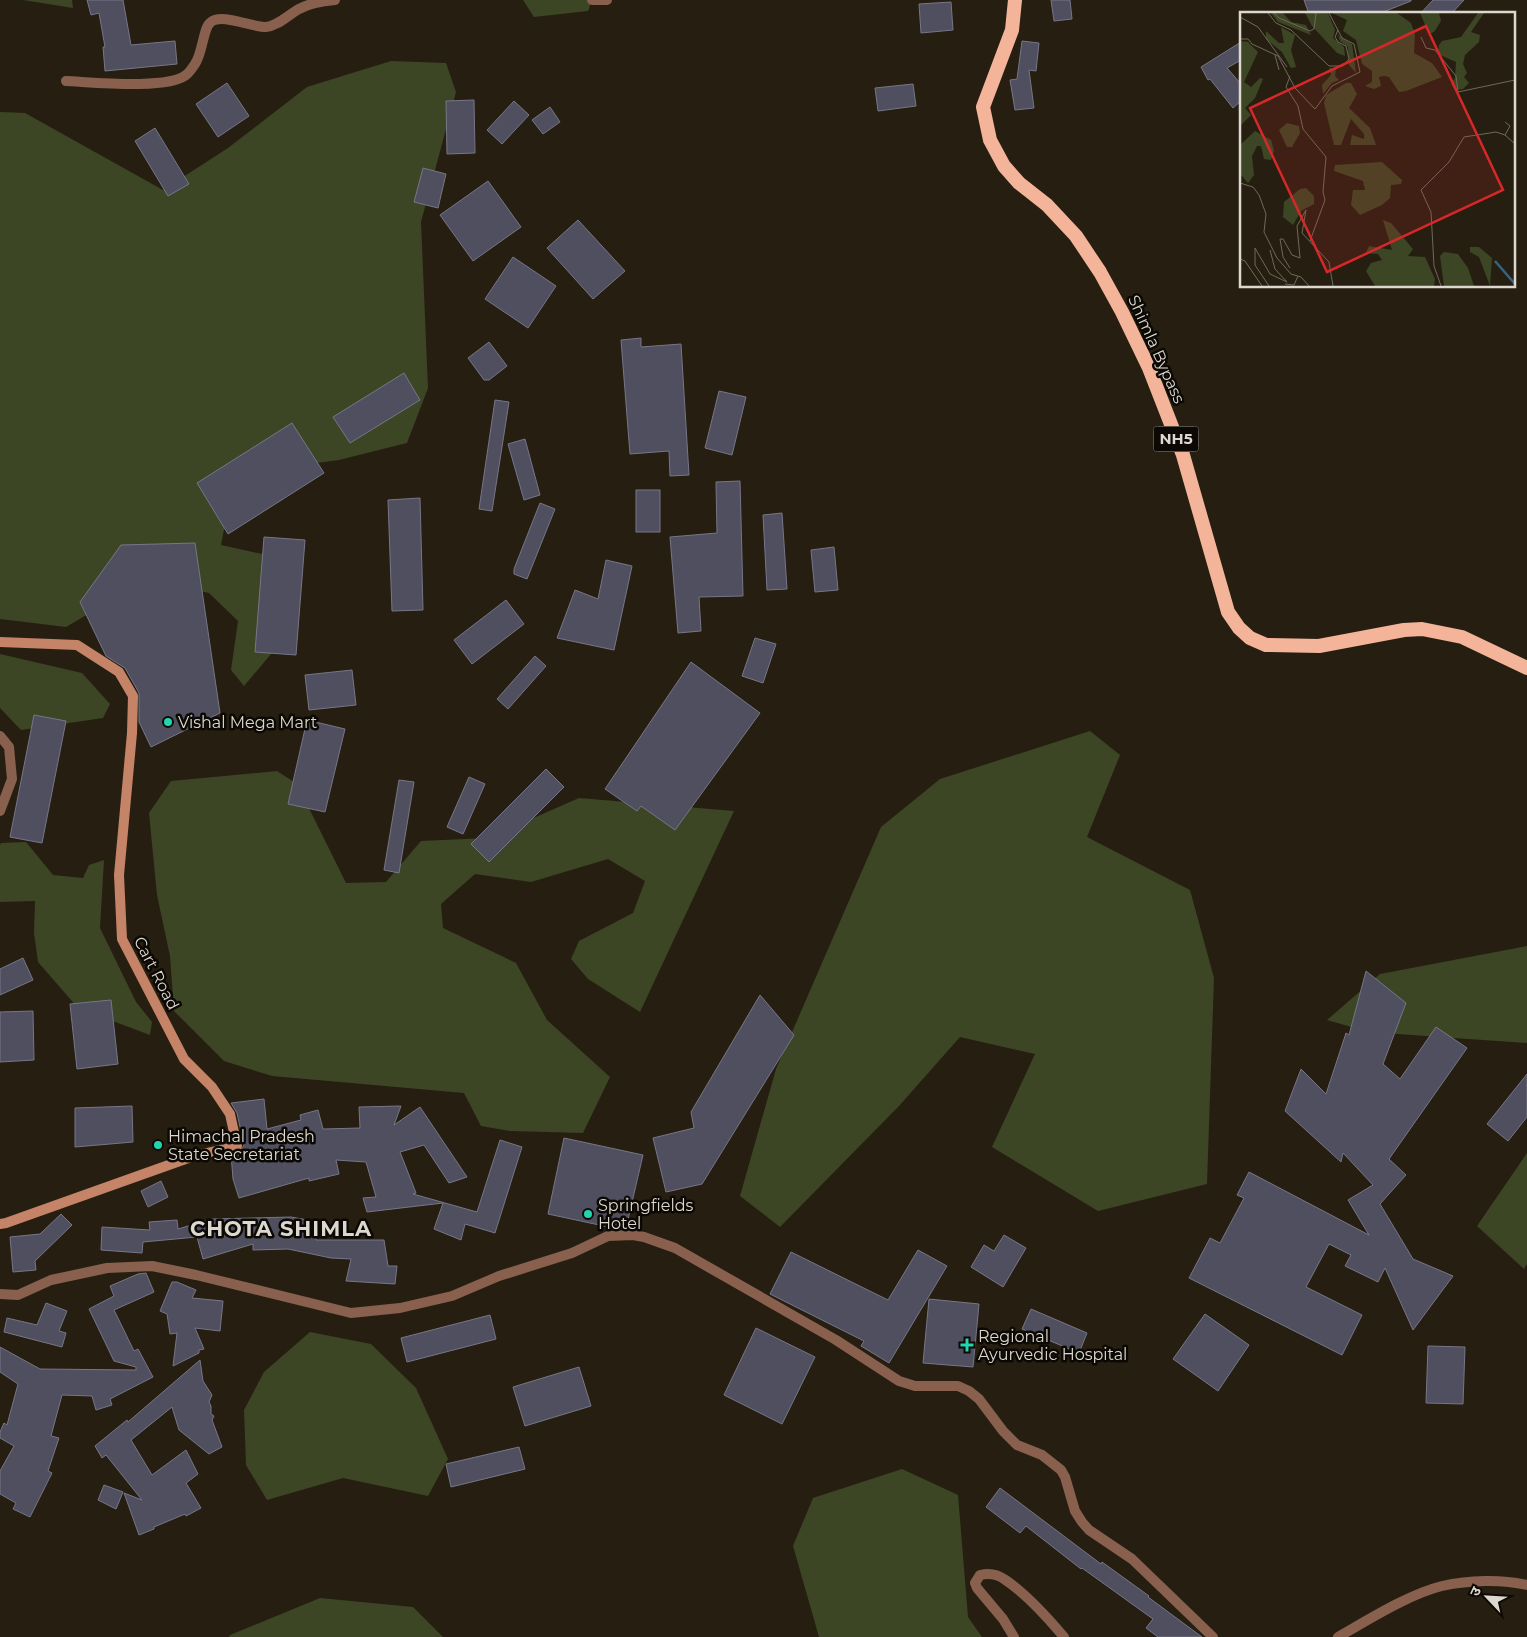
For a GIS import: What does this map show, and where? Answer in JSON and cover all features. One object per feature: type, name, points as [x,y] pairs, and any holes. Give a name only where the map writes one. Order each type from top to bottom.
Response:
[{"type":"highway","name":"Shimla Bypass","points":[[1014,0],[1012,30],[983,107],[990,140],[1004,166],[1019,183],[1047,205],[1076,236],[1100,272],[1122,312],[1150,368],[1183,455],[1228,612],[1239,628],[1250,638],[1266,645],[1285,646],[1318,646],[1404,630],[1422,629],[1462,636],[1527,668]]},
{"type":"main road","name":"Cart Road","points":[[0,642],[77,645],[119,672],[133,696],[132,733],[119,874],[122,939],[184,1059],[212,1087],[230,1114],[236,1146],[194,1156],[0,1224]]},
{"type":"street","points":[[66,81],[154,84],[172,81],[186,76],[197,62],[204,44],[208,25],[218,18],[250,26],[268,27],[280,22],[296,10],[309,4],[335,0]]},
{"type":"street","points":[[592,0],[607,0]]},
{"type":"street","points":[[0,736],[9,747],[12,779],[0,811]]},
{"type":"street","points":[[0,1294],[18,1295],[51,1280],[107,1268],[152,1266],[196,1274],[350,1312],[360,1312],[400,1308],[452,1296],[499,1276],[572,1253],[608,1236],[632,1234],[644,1237],[684,1253],[836,1340],[899,1381],[915,1386],[958,1386],[969,1390],[979,1399],[1012,1441],[1042,1456],[1061,1470],[1078,1516],[1086,1526],[1132,1559],[1213,1637]]},
{"type":"street","points":[[1014,1637],[1003,1619],[977,1588],[975,1583],[980,1575],[988,1574],[1003,1578],[1045,1616],[1064,1637]]},
{"type":"street","points":[[1338,1637],[1400,1604],[1441,1586],[1486,1581],[1527,1584]]},
{"type":"green space","points":[[23,0],[72,0],[73,8]]},
{"type":"green space","points":[[523,0],[592,0],[588,11],[534,17]]},
{"type":"green space","points":[[391,61],[446,63],[456,92],[421,222],[428,388],[407,443],[339,460],[257,471],[229,504],[221,545],[299,562],[293,628],[244,686],[231,670],[238,621],[209,593],[148,579],[66,627],[0,619],[0,112],[25,113],[163,190],[228,148],[307,87]]},
{"type":"green space","points":[[0,654],[82,673],[110,704],[103,718],[21,730],[0,708]]},
{"type":"green space","points":[[1090,731],[1120,755],[1087,837],[1190,890],[1214,978],[1207,1184],[1098,1211],[992,1147],[1035,1054],[960,1037],[899,1106],[780,1227],[740,1196],[776,1069],[881,827],[940,779]]},
{"type":"green space","points":[[277,771],[297,784],[346,883],[386,882],[421,841],[488,838],[579,798],[734,811],[640,1012],[588,979],[571,959],[579,941],[633,913],[645,881],[608,859],[531,882],[475,874],[441,904],[443,928],[516,963],[547,1020],[610,1077],[583,1133],[510,1131],[481,1126],[464,1093],[272,1076],[224,1061],[174,1011],[170,956],[157,895],[149,813],[171,781]]},
{"type":"green space","points":[[26,842],[53,875],[83,878],[89,865],[104,860],[100,928],[136,1002],[152,1022],[150,1035],[78,1008],[38,962],[34,933],[35,901],[0,902],[0,845],[1,843]]},
{"type":"green space","points":[[1527,946],[1527,1043],[1369,1032],[1327,1020],[1380,974]]},
{"type":"green space","points":[[1527,1153],[1527,1264],[1524,1269],[1477,1226]]},
{"type":"green space","points":[[310,1332],[371,1344],[416,1388],[448,1459],[428,1496],[343,1478],[267,1500],[246,1465],[244,1410],[264,1372]]},
{"type":"green space","points":[[902,1469],[958,1495],[968,1617],[982,1637],[819,1637],[793,1546],[813,1498]]},
{"type":"green space","points":[[320,1598],[413,1607],[443,1637],[229,1637]]},
{"type":"building","points":[[87,0],[123,0],[131,45],[175,41],[177,64],[105,71],[103,47],[105,47],[99,13],[91,15]]},
{"type":"building","points":[[1051,0],[1070,0],[1072,19],[1054,21]]},
{"type":"building","points":[[1304,0],[1411,0],[1383,12],[1308,12]]},
{"type":"building","points":[[1433,0],[1464,0],[1453,12],[1422,12]]},
{"type":"building","points":[[951,2],[953,30],[921,33],[919,4]]},
{"type":"building","points":[[1022,41],[1039,43],[1036,71],[1029,70],[1034,108],[1015,110],[1010,80],[1017,79]]},
{"type":"building","points":[[1240,43],[1240,61],[1227,68],[1240,83],[1240,102],[1233,108],[1210,79],[1208,80],[1201,67]]},
{"type":"building","points":[[227,83],[249,116],[218,137],[196,104]]},
{"type":"building","points":[[913,84],[916,106],[878,111],[875,88]]},
{"type":"building","points":[[474,100],[475,153],[447,154],[446,101]]},
{"type":"building","points":[[514,101],[529,115],[502,144],[487,130]]},
{"type":"building","points":[[550,107],[560,122],[543,134],[532,120]]},
{"type":"building","points":[[155,128],[189,184],[168,196],[135,141]]},
{"type":"building","points":[[423,168],[446,174],[438,208],[414,202]]},
{"type":"building","points":[[488,181],[521,227],[473,261],[440,215]]},
{"type":"building","points":[[578,220],[625,271],[593,299],[547,248]]},
{"type":"building","points":[[513,257],[556,286],[528,328],[485,299]]},
{"type":"building","points":[[641,338],[641,347],[681,344],[689,475],[670,476],[669,451],[630,454],[621,340]]},
{"type":"building","points":[[489,342],[507,366],[489,380],[484,380],[468,358]]},
{"type":"building","points":[[404,373],[420,400],[350,443],[333,417]]},
{"type":"building","points":[[719,391],[746,397],[732,455],[705,448]]},
{"type":"building","points":[[495,400],[509,402],[492,511],[479,509]]},
{"type":"building","points":[[292,423],[324,473],[228,534],[197,483]]},
{"type":"building","points":[[525,439],[540,495],[524,500],[508,444]]},
{"type":"building","points":[[740,481],[743,596],[699,597],[701,631],[678,633],[670,537],[717,533],[716,482]]},
{"type":"building","points":[[636,490],[660,490],[660,532],[636,532]]},
{"type":"building","points":[[420,498],[423,610],[392,611],[388,500]]},
{"type":"building","points":[[540,503],[555,509],[527,579],[514,574],[514,569]]},
{"type":"building","points":[[782,513],[787,589],[767,590],[763,515]]},
{"type":"building","points":[[264,537],[305,540],[296,655],[255,652]]},
{"type":"building","points":[[195,543],[220,713],[151,747],[139,722],[139,693],[125,668],[106,656],[80,602],[121,545]]},
{"type":"building","points":[[834,547],[838,590],[815,592],[811,550]]},
{"type":"building","points":[[606,560],[632,566],[614,650],[557,638],[575,590],[598,599]]},
{"type":"building","points":[[506,600],[524,624],[472,664],[454,640]]},
{"type":"building","points":[[755,638],[776,644],[763,683],[742,676]]},
{"type":"building","points":[[535,656],[546,666],[508,709],[497,699]]},
{"type":"building","points":[[691,662],[760,713],[675,830],[641,806],[637,811],[605,789]]},
{"type":"building","points":[[352,670],[356,705],[309,710],[305,675]]},
{"type":"building","points":[[34,715],[66,721],[42,843],[10,837]]},
{"type":"building","points":[[307,720],[345,729],[325,812],[288,804]]},
{"type":"building","points":[[546,769],[564,787],[489,862],[471,844]]},
{"type":"building","points":[[469,777],[485,784],[463,834],[447,827]]},
{"type":"building","points":[[399,780],[414,782],[399,873],[384,870]]},
{"type":"building","points":[[23,958],[33,980],[0,995],[0,969]]},
{"type":"building","points":[[1366,971],[1406,1003],[1383,1064],[1400,1079],[1436,1027],[1467,1048],[1389,1159],[1406,1175],[1380,1204],[1413,1259],[1453,1276],[1413,1330],[1385,1268],[1378,1282],[1345,1266],[1351,1255],[1329,1244],[1306,1287],[1362,1315],[1342,1355],[1189,1278],[1210,1238],[1220,1243],[1244,1198],[1237,1195],[1249,1172],[1369,1235],[1348,1200],[1373,1185],[1343,1153],[1341,1162],[1285,1111],[1301,1069],[1326,1094],[1346,1033],[1349,1035]]},
{"type":"building","points":[[760,995],[794,1035],[702,1184],[666,1192],[653,1138],[694,1128],[691,1112]]},
{"type":"building","points":[[111,1000],[118,1064],[77,1069],[70,1004]]},
{"type":"building","points":[[33,1011],[34,1060],[0,1062],[0,1012]]},
{"type":"building","points":[[1527,1074],[1527,1117],[1508,1141],[1487,1124]]},
{"type":"building","points":[[264,1099],[267,1129],[301,1120],[300,1115],[318,1110],[323,1129],[360,1128],[359,1107],[401,1106],[394,1125],[420,1107],[467,1177],[449,1183],[424,1145],[400,1152],[416,1193],[413,1194],[477,1212],[500,1140],[522,1147],[495,1233],[465,1224],[461,1240],[434,1229],[443,1203],[367,1212],[363,1198],[376,1197],[366,1162],[336,1160],[339,1174],[309,1181],[309,1178],[239,1198],[233,1179],[231,1154],[241,1151],[244,1145],[237,1113],[231,1103]]},
{"type":"building","points":[[132,1106],[133,1142],[75,1147],[75,1108]]},
{"type":"building","points":[[564,1138],[643,1155],[626,1228],[618,1229],[548,1214]]},
{"type":"building","points":[[161,1181],[168,1197],[148,1207],[141,1191]]},
{"type":"building","points":[[61,1214],[72,1225],[35,1261],[36,1270],[13,1272],[10,1237],[40,1234]]},
{"type":"building","points":[[291,1217],[319,1222],[316,1240],[384,1240],[388,1266],[397,1266],[395,1284],[346,1281],[351,1259],[331,1258],[288,1249],[253,1250],[253,1244],[203,1259],[197,1237],[143,1242],[142,1253],[101,1250],[102,1227],[150,1230],[149,1222],[177,1220],[178,1229],[212,1219]]},
{"type":"building","points":[[1004,1235],[1026,1248],[1003,1287],[971,1267],[984,1245],[994,1251]]},
{"type":"building","points":[[918,1250],[947,1266],[889,1363],[861,1346],[864,1341],[770,1294],[791,1252],[888,1300]]},
{"type":"building","points":[[146,1273],[154,1292],[114,1310],[134,1351],[138,1349],[153,1377],[110,1399],[112,1405],[96,1410],[92,1396],[62,1395],[51,1436],[59,1438],[48,1471],[52,1473],[30,1517],[13,1509],[16,1503],[0,1494],[0,1471],[14,1446],[0,1438],[0,1432],[4,1423],[7,1425],[18,1384],[0,1372],[0,1347],[40,1369],[136,1370],[136,1367],[114,1361],[89,1309],[114,1296],[110,1286],[138,1274]]},
{"type":"building","points":[[172,1282],[177,1282],[196,1290],[192,1298],[223,1301],[220,1331],[195,1328],[204,1349],[199,1350],[199,1353],[173,1366],[177,1333],[170,1334],[167,1314],[160,1311]]},
{"type":"building","points":[[929,1299],[979,1304],[973,1367],[923,1363]]},
{"type":"building","points":[[46,1303],[67,1311],[59,1331],[66,1333],[62,1347],[4,1332],[7,1318],[37,1325]]},
{"type":"building","points":[[1031,1309],[1087,1333],[1079,1353],[1022,1329]]},
{"type":"building","points":[[1205,1314],[1249,1345],[1218,1391],[1173,1359]]},
{"type":"building","points":[[490,1315],[496,1339],[407,1362],[401,1338]]},
{"type":"building","points":[[756,1328],[815,1357],[782,1424],[724,1395]]},
{"type":"building","points":[[1428,1346],[1465,1347],[1463,1404],[1426,1403]]},
{"type":"building","points":[[200,1360],[203,1381],[212,1395],[209,1402],[211,1414],[214,1416],[212,1420],[222,1447],[209,1454],[179,1430],[172,1407],[131,1440],[152,1475],[186,1450],[198,1474],[186,1483],[201,1508],[139,1535],[124,1493],[142,1500],[106,1455],[102,1458],[95,1446],[127,1420],[128,1422]]},
{"type":"building","points":[[579,1367],[591,1406],[525,1426],[513,1387]]},
{"type":"building","points":[[519,1447],[525,1469],[451,1487],[446,1464]]},
{"type":"building","points":[[104,1485],[123,1492],[116,1509],[98,1500]]},
{"type":"building","points":[[1000,1488],[1101,1564],[1102,1562],[1149,1596],[1202,1637],[1158,1637],[1146,1628],[1153,1619],[1081,1569],[1026,1526],[1020,1533],[986,1507]]},
{"type":"place","name":"Vishal Mega Mart","points":[[168,722]]},
{"type":"place","name":"Himachal Pradesh State Secretariat","points":[[158,1145]]},
{"type":"place","name":"Springfields Hotel","points":[[588,1214]]},
{"type":"place","name":"Regional Ayurvedic Hospital","points":[[967,1345]]},
{"type":"district","name":"CHOTA SHIMLA","points":[[281,1229]]}]
